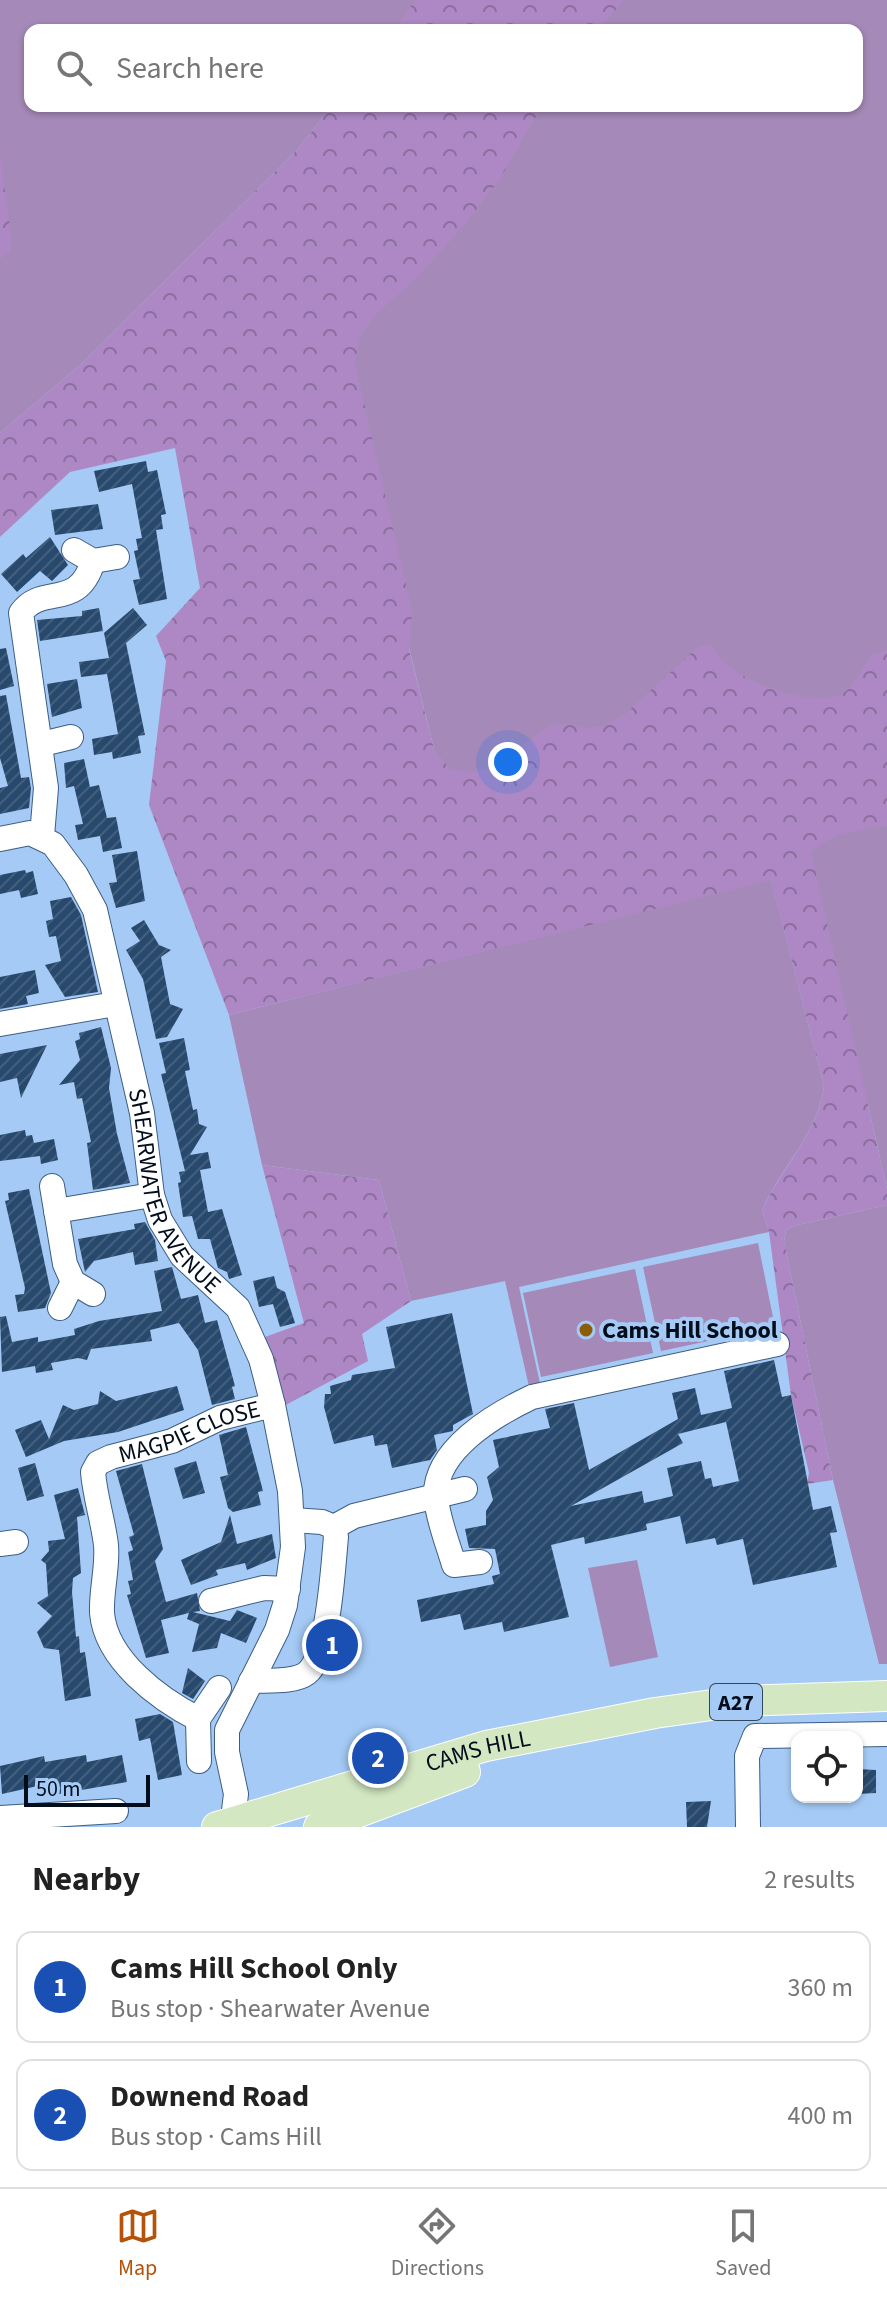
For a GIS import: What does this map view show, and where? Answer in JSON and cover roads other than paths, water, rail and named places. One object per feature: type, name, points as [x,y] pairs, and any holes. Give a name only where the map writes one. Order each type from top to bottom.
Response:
[{"type":"main road","name":"CAMS HILL","points":[[227,1826],[486,1746],[740,1701],[887,1696]]},
{"type":"main road","name":"CAMS HILL","points":[[319,1827],[587,1728]]},
{"type":"street","points":[[0,839],[30,833],[42,836],[46,802],[42,744],[22,635],[21,613],[33,601],[61,597],[78,588],[88,577],[84,556],[117,557]]},
{"type":"street","points":[[42,744],[71,737]]},
{"type":"street","name":"SHEARWATER AVENUE","points":[[42,836],[64,857],[95,910],[142,1113],[152,1195],[170,1240],[238,1308],[261,1359],[273,1405],[293,1520],[288,1589],[277,1630],[227,1730],[227,1752],[236,1794],[227,1826]]},
{"type":"street","points":[[0,1024],[115,1004]]},
{"type":"street","points":[[52,1186],[65,1264],[83,1288],[60,1308]]},
{"type":"street","points":[[56,1211],[152,1195]]},
{"type":"street","points":[[480,1562],[454,1565],[436,1497],[440,1478],[462,1443],[505,1409],[532,1397],[777,1344]]},
{"type":"street","name":"MAGPIE CLOSE","points":[[198,1719],[163,1698],[134,1687],[120,1654],[105,1630],[102,1612],[106,1544],[93,1472],[98,1463],[111,1457],[172,1441],[220,1418],[273,1405]]},
{"type":"street","points":[[334,1527],[354,1516],[465,1489]]},
{"type":"street","points":[[293,1520],[322,1522],[334,1527]]},
{"type":"street","points":[[251,1681],[296,1678],[313,1667],[331,1587],[336,1537],[334,1527]]},
{"type":"street","points":[[211,1601],[264,1588],[288,1589]]},
{"type":"street","points":[[199,1761],[198,1719],[219,1688]]},
{"type":"street","points":[[748,1827],[747,1756],[751,1740],[764,1733],[887,1734]]},
{"type":"street","points":[[0,1818],[116,1811]]},
{"type":"place","name":"Cams Hill School","points":[[586,1330]]},
{"type":"place","name":"Cams Hill School Only","points":[[332,1645]]},
{"type":"place","name":"Downend Road","points":[[378,1758]]}]
